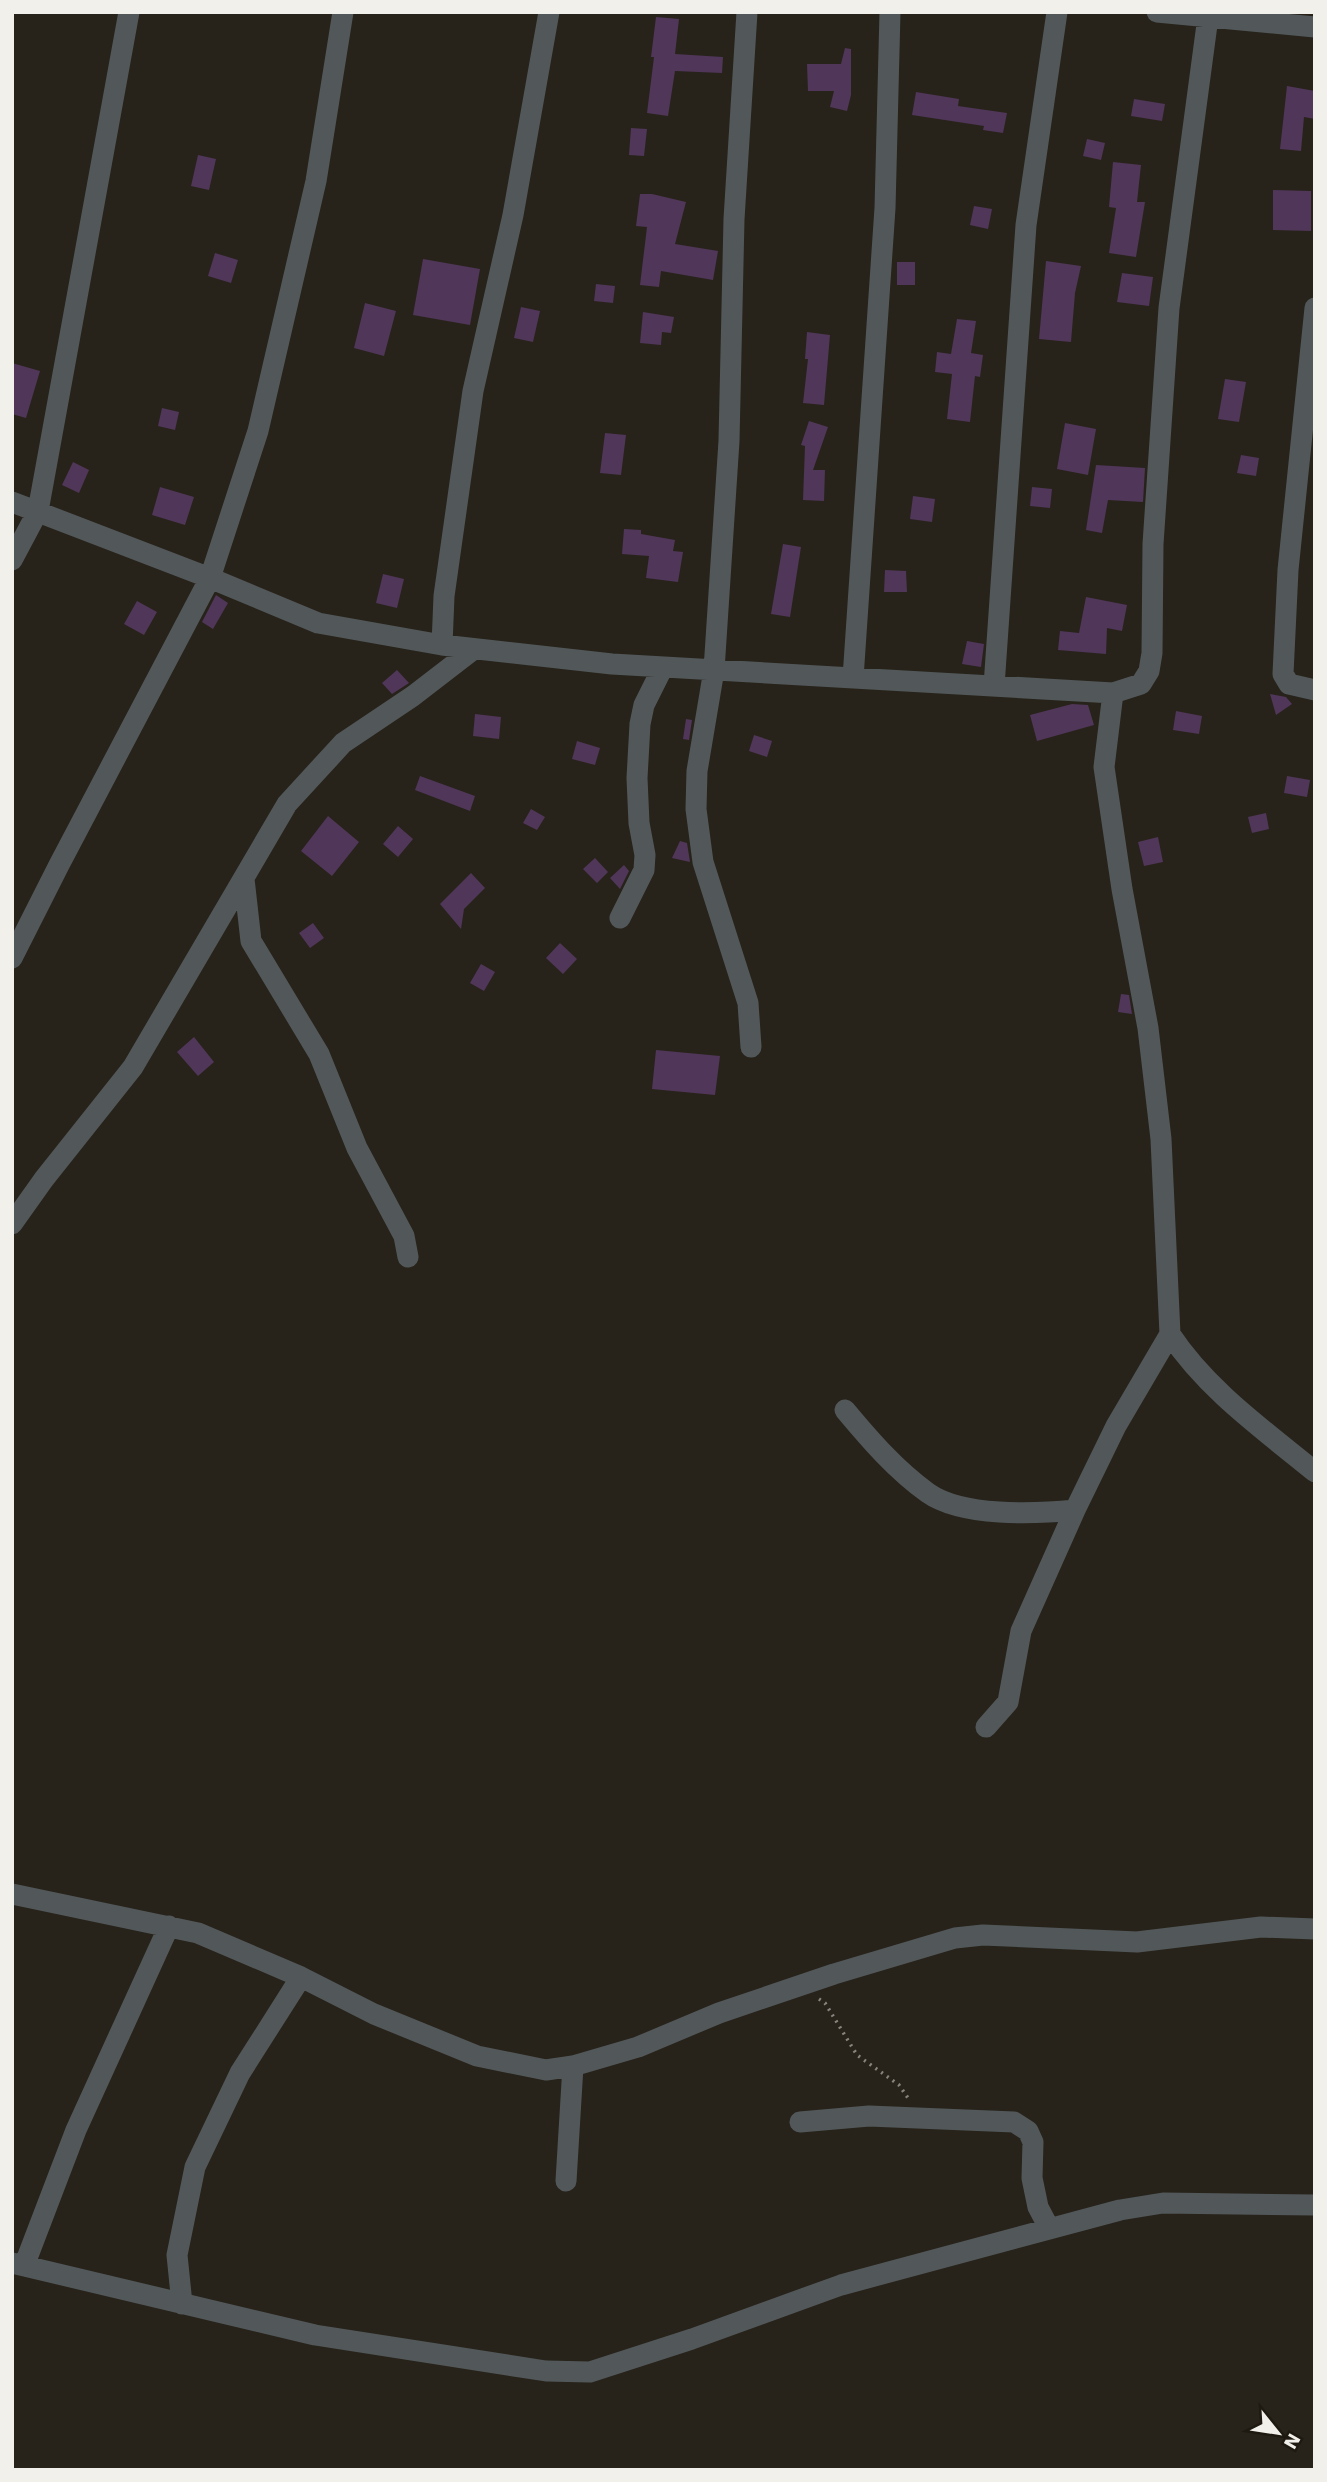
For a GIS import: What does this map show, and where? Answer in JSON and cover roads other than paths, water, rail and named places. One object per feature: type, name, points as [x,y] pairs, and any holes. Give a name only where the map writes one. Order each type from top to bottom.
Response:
[{"type":"street","points":[[12,560],[38,511],[129,12]]},
{"type":"street","points":[[12,958],[211,578],[258,431],[316,181],[343,12]]},
{"type":"street","points":[[442,645],[444,596],[473,391],[513,215],[549,12]]},
{"type":"street","points":[[747,12],[734,219],[729,440],[715,670],[697,771],[696,809],[704,862],[748,1003],[751,1047]]},
{"type":"street","points":[[853,678],[885,208],[890,12]]},
{"type":"street","points":[[994,686],[1026,225],[1057,12]]},
{"type":"street","points":[[1157,12],[1208,17],[1291,18],[1315,27]]},
{"type":"street","points":[[12,502],[211,578],[318,623],[442,645],[612,664],[1113,693],[1141,684],[1149,671],[1152,653],[1153,544],[1169,308],[1208,17]]},
{"type":"street","points":[[1315,308],[1288,570],[1283,674],[1289,684],[1315,690]]},
{"type":"street","points":[[12,1224],[44,1179],[133,1067],[287,804],[343,743],[413,696],[474,649]]},
{"type":"street","points":[[620,918],[644,870],[645,855],[639,823],[638,789],[640,724],[644,705],[663,667]]},
{"type":"street","points":[[1113,693],[1104,768],[1151,1056],[1161,1139],[1170,1334],[1187,1359],[1231,1402],[1315,1472]]},
{"type":"street","points":[[244,879],[251,941],[319,1054],[357,1147],[404,1236],[408,1257]]},
{"type":"street","points":[[986,1727],[1007,1702],[1021,1631],[1075,1510],[1116,1426],[1170,1334]]},
{"type":"street","points":[[845,1410],[884,1456],[930,1495],[961,1507],[1035,1514],[1075,1510]]},
{"type":"street","points":[[12,1894],[198,1933],[301,1977],[374,2014],[477,2056],[546,2070],[573,2066],[638,2047],[719,2013],[956,1938],[983,1935],[1137,1942],[1261,1927],[1315,1930]]},
{"type":"street","points":[[169,1926],[18,2264],[315,2335],[547,2371],[590,2372],[692,2339],[841,2285],[1120,2210],[1163,2203],[1315,2205]]},
{"type":"street","points":[[182,2304],[177,2255],[195,2167],[240,2073],[301,1977]]},
{"type":"street","points":[[566,2180],[573,2066]]},
{"type":"street","points":[[800,2122],[869,2116],[1014,2122],[1028,2131],[1033,2143],[1032,2178],[1038,2207],[1049,2228]]}]
